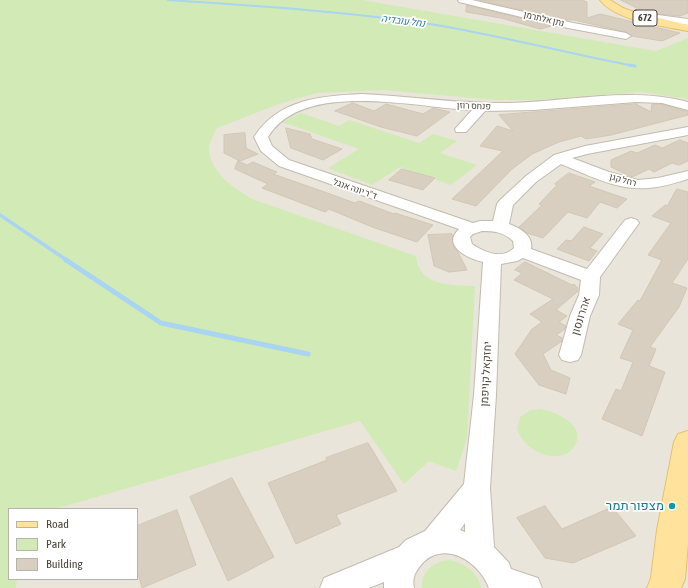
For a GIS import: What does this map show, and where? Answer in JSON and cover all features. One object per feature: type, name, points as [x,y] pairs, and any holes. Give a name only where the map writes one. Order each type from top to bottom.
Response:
[{"type":"main road","name":"672","points":[[605,0],[608,4],[626,13],[687,23]]},
{"type":"main road","name":"672","points":[[615,0],[618,4],[630,10],[658,18],[687,23]]},
{"type":"main road","points":[[664,588],[668,579],[673,530],[688,442]]},
{"type":"street","name":"נתן אלתרמן","points":[[462,0],[563,24],[626,36]]},
{"type":"street","name":"פנחס רוזן","points":[[266,126],[283,114],[300,106],[344,98],[369,97],[482,107],[530,106],[633,98],[662,99],[688,106]]},
{"type":"street","points":[[462,129],[482,107]]},
{"type":"street","name":"ד''ר יונה אנגל","points":[[266,126],[261,137],[266,148],[284,163],[472,228]]},
{"type":"street","points":[[500,227],[505,204],[531,179],[559,158],[585,150],[688,131]]},
{"type":"street","name":"רחל קגן","points":[[559,158],[623,182],[637,184],[648,184],[688,175]]},
{"type":"street","name":"אהרונסון","points":[[570,355],[580,316],[589,295],[591,277],[631,223]]},
{"type":"street","points":[[490,226],[500,227],[510,230],[522,240],[524,246],[522,252],[510,258],[492,260],[471,253],[461,242],[461,236],[472,228],[490,226]]},
{"type":"street","points":[[522,252],[591,277]]},
{"type":"street","name":"יחזקאל קויפמן","points":[[480,552],[477,488],[485,395],[492,260]]},
{"type":"street","points":[[434,542],[477,488]]},
{"type":"street","points":[[399,588],[401,569],[409,557],[420,547],[434,542],[450,540],[465,544],[480,552],[494,564],[511,586]]},
{"type":"street","points":[[335,588],[409,557]]},
{"type":"shaded area","points":[[0,0],[688,0],[688,588],[0,588]]},
{"type":"green space","points":[[0,0],[362,0],[656,51],[688,38],[688,99],[641,92],[536,100],[496,100],[382,90],[317,93],[279,104],[217,128],[209,147],[214,166],[224,179],[252,199],[416,256],[418,266],[423,274],[430,279],[447,284],[475,286],[467,438],[456,471],[429,461],[404,484],[360,421],[58,508],[8,508],[8,580],[17,580],[16,588],[0,588]]},
{"type":"green space","points":[[301,113],[339,126],[349,120],[419,143],[433,134],[457,141],[440,153],[477,165],[451,185],[400,167],[372,185],[328,168],[359,149],[282,122]]},
{"type":"green space","points":[[531,410],[547,410],[562,417],[569,421],[574,427],[577,433],[577,440],[573,448],[567,454],[550,456],[542,454],[526,444],[521,437],[517,429],[520,417]]},
{"type":"green space","points":[[449,560],[460,563],[474,572],[481,588],[422,588],[422,582],[429,568],[443,561]]},
{"type":"building","points":[[479,0],[584,0],[587,2],[587,18],[600,14],[680,33],[662,41],[632,36],[626,32],[574,20],[563,20]]},
{"type":"building","points":[[621,0],[688,0],[688,13],[680,16],[649,14]]},
{"type":"building","points":[[467,5],[552,26],[540,29],[501,18],[466,12]]},
{"type":"building","points":[[353,103],[374,111],[386,104],[423,114],[433,108],[450,112],[417,136],[381,127],[335,111]]},
{"type":"building","points":[[636,104],[651,112],[652,104],[662,104],[688,112],[688,115],[611,135],[586,139],[581,136],[559,142],[532,154],[512,169],[476,206],[452,199],[503,151],[480,146],[497,126],[513,131],[499,115]]},
{"type":"building","points":[[286,128],[310,134],[312,139],[342,149],[323,160],[291,148]]},
{"type":"building","points":[[245,133],[246,148],[258,154],[240,161],[224,153],[224,135]]},
{"type":"building","points":[[680,140],[688,143],[688,161],[679,165],[672,163],[654,172],[649,169],[632,177],[611,167],[611,160],[631,151],[637,153],[655,145],[662,148]]},
{"type":"building","points":[[238,161],[247,165],[253,162],[277,172],[273,174],[355,203],[359,201],[394,214],[395,213],[433,225],[417,242],[372,227],[329,209],[325,212],[262,188],[268,184],[235,169]]},
{"type":"building","points":[[402,169],[435,178],[423,190],[389,180]]},
{"type":"building","points":[[569,173],[595,182],[589,186],[627,199],[617,208],[600,202],[587,218],[568,212],[543,238],[527,233],[519,227],[542,205],[539,204],[557,185],[555,184]]},
{"type":"building","points":[[677,189],[688,192],[688,259],[672,283],[687,288],[679,307],[650,347],[656,349],[649,366],[665,372],[642,436],[602,419],[616,389],[621,391],[633,362],[620,358],[633,330],[618,324],[638,300],[640,301],[662,260],[648,255],[671,223],[652,216],[665,205],[667,206]]},
{"type":"building","points":[[584,227],[603,234],[590,248],[597,251],[589,261],[557,249],[566,240],[571,241]]},
{"type":"building","points":[[452,234],[454,247],[467,270],[449,272],[434,266],[428,235]]},
{"type":"building","points":[[525,262],[572,285],[574,284],[578,288],[578,291],[556,310],[567,316],[559,322],[566,326],[565,329],[556,335],[562,338],[562,341],[543,354],[551,370],[570,378],[566,394],[539,385],[515,354],[532,329],[542,322],[530,314],[553,299],[514,280],[522,273],[515,270]]},
{"type":"building","points":[[368,443],[397,491],[336,515],[341,524],[296,544],[268,483],[327,460],[326,458]]},
{"type":"building","points":[[232,478],[274,557],[228,581],[190,497]]},
{"type":"building","points":[[545,506],[562,529],[612,507],[636,536],[573,563],[545,558],[517,518]]},
{"type":"building","points":[[177,510],[196,565],[142,588],[138,574],[138,526]]},
{"type":"waterway","name":"נחל עובדיה","points":[[168,0],[332,12],[397,19],[481,33],[634,66]]},
{"type":"waterway","name":"נחל עובדיה","points":[[629,65],[635,66]]},
{"type":"waterway","points":[[0,215],[68,261]]},
{"type":"waterway","points":[[66,260],[161,323],[308,354]]},
{"type":"place","name":"מצפור תמר","points":[[672,506]]}]
